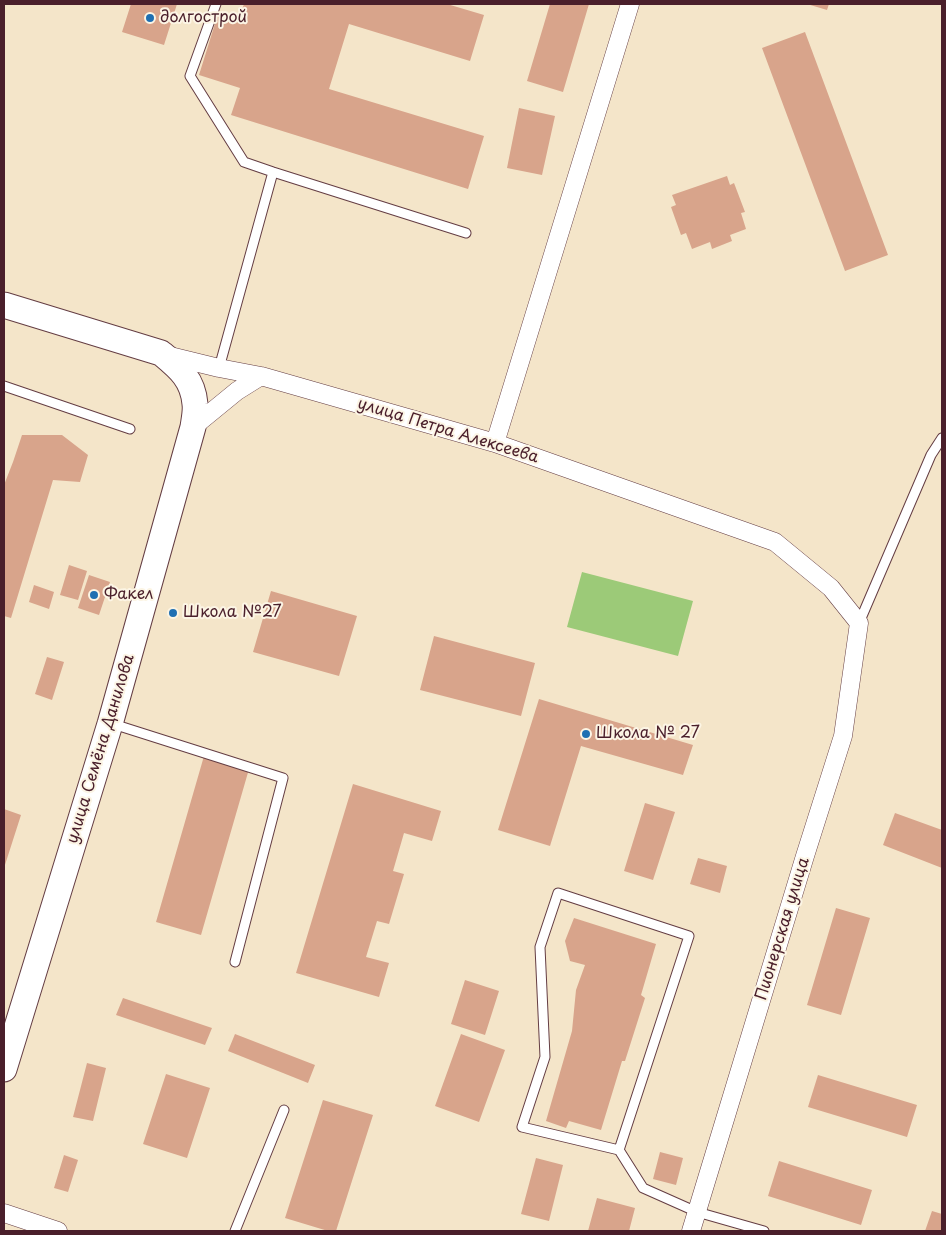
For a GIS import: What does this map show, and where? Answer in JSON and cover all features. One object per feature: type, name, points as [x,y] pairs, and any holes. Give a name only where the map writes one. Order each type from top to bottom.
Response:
[{"type":"street","points":[[495,443],[630,4]]},
{"type":"street","name":"улица Петра Алексеева","points":[[4,305],[161,353],[219,368],[261,376],[495,443],[775,542],[831,588],[859,623]]},
{"type":"street","name":"улица Семёна Данилова","points":[[4,1069],[110,724],[193,428],[196,405],[190,384],[181,370],[161,353]]},
{"type":"street","points":[[193,428],[237,391],[261,376]]},
{"type":"street","name":"Пионерская улица","points":[[691,1231],[843,736],[859,623]]},
{"type":"street","points":[[4,1213],[58,1231]]},
{"type":"lane","points":[[216,4],[190,76],[244,162],[466,233]]},
{"type":"lane","points":[[219,368],[273,172]]},
{"type":"lane","points":[[4,386],[130,429]]},
{"type":"lane","points":[[859,623],[931,455],[942,438]]},
{"type":"lane","points":[[110,724],[283,778],[235,962]]},
{"type":"lane","points":[[619,1150],[689,936],[558,893],[540,947],[545,1057],[522,1127],[619,1150],[644,1188],[697,1212],[764,1231]]},
{"type":"lane","points":[[235,1231],[284,1110]]},
{"type":"green space","points":[[582,572],[693,601],[678,656],[567,627]]},
{"type":"building","name":"долгострой","points":[[131,4],[177,4],[164,45],[122,32]]},
{"type":"building","points":[[244,4],[447,4],[484,15],[470,61],[349,24],[329,89],[484,136],[468,189],[231,115],[240,88],[199,75],[218,14],[239,20]]},
{"type":"building","points":[[550,4],[589,4],[563,92],[527,81]]},
{"type":"building","points":[[807,4],[829,4],[827,10]]},
{"type":"building","points":[[805,32],[888,255],[845,271],[762,48]]},
{"type":"building","points":[[519,108],[555,116],[542,175],[507,168]]},
{"type":"building","points":[[727,176],[730,185],[734,183],[745,212],[741,213],[746,229],[730,235],[732,241],[712,249],[710,242],[692,249],[686,233],[681,235],[671,207],[676,205],[672,195]]},
{"type":"building","points":[[22,435],[62,435],[88,455],[80,482],[53,480],[11,618],[4,616],[4,485]]},
{"type":"building","points":[[69,565],[87,571],[78,600],[60,595]]},
{"type":"building","name":"Факел","points":[[89,575],[110,582],[99,615],[78,608]]},
{"type":"building","points":[[34,585],[54,592],[49,609],[29,602]]},
{"type":"building","points":[[271,591],[357,616],[339,676],[253,652]]},
{"type":"building","points":[[434,636],[535,663],[521,716],[420,690]]},
{"type":"building","points":[[47,657],[64,662],[52,700],[35,694]]},
{"type":"building","points":[[539,699],[693,745],[683,775],[581,746],[550,846],[498,830]]},
{"type":"building","points":[[204,756],[249,769],[201,935],[156,922]]},
{"type":"building","points":[[353,784],[441,811],[432,841],[404,833],[393,871],[404,874],[389,924],[377,921],[366,957],[389,963],[379,997],[296,973]]},
{"type":"building","points":[[645,803],[675,812],[653,880],[624,871]]},
{"type":"building","points":[[4,809],[21,815],[4,868]]},
{"type":"building","points":[[895,813],[942,830],[942,868],[883,845]]},
{"type":"building","points":[[698,858],[727,866],[720,893],[690,884]]},
{"type":"building","points":[[836,908],[870,918],[841,1015],[807,1005]]},
{"type":"building","points":[[574,918],[656,944],[641,995],[645,998],[625,1061],[622,1061],[601,1130],[569,1121],[566,1128],[546,1121],[572,1031],[576,990],[585,965],[570,961],[565,941]]},
{"type":"building","points":[[465,980],[499,991],[485,1035],[451,1024]]},
{"type":"building","points":[[123,998],[212,1028],[205,1045],[116,1015]]},
{"type":"building","points":[[235,1034],[315,1065],[308,1083],[228,1051]]},
{"type":"building","points":[[461,1034],[505,1050],[479,1122],[435,1106]]},
{"type":"building","points":[[87,1063],[106,1068],[93,1121],[73,1117]]},
{"type":"building","points":[[166,1074],[210,1088],[187,1158],[143,1144]]},
{"type":"building","points":[[818,1075],[917,1105],[907,1137],[808,1107]]},
{"type":"building","points":[[323,1100],[373,1115],[336,1231],[328,1231],[285,1218]]},
{"type":"building","points":[[660,1152],[683,1158],[676,1185],[653,1179]]},
{"type":"building","points":[[64,1155],[78,1160],[68,1192],[54,1188]]},
{"type":"building","points":[[536,1158],[563,1165],[549,1221],[521,1214]]},
{"type":"building","points":[[779,1161],[872,1190],[861,1225],[768,1196]]},
{"type":"building","points":[[597,1198],[635,1208],[629,1231],[588,1231]]},
{"type":"building","points":[[932,1211],[942,1214],[942,1231],[925,1231]]},
{"type":"place","name":"долгострой","points":[[150,18]]},
{"type":"place","name":"Факел","points":[[94,595]]},
{"type":"place","name":"Школа №27","points":[[173,613]]},
{"type":"place","name":"Школа № 27","points":[[586,734]]}]
